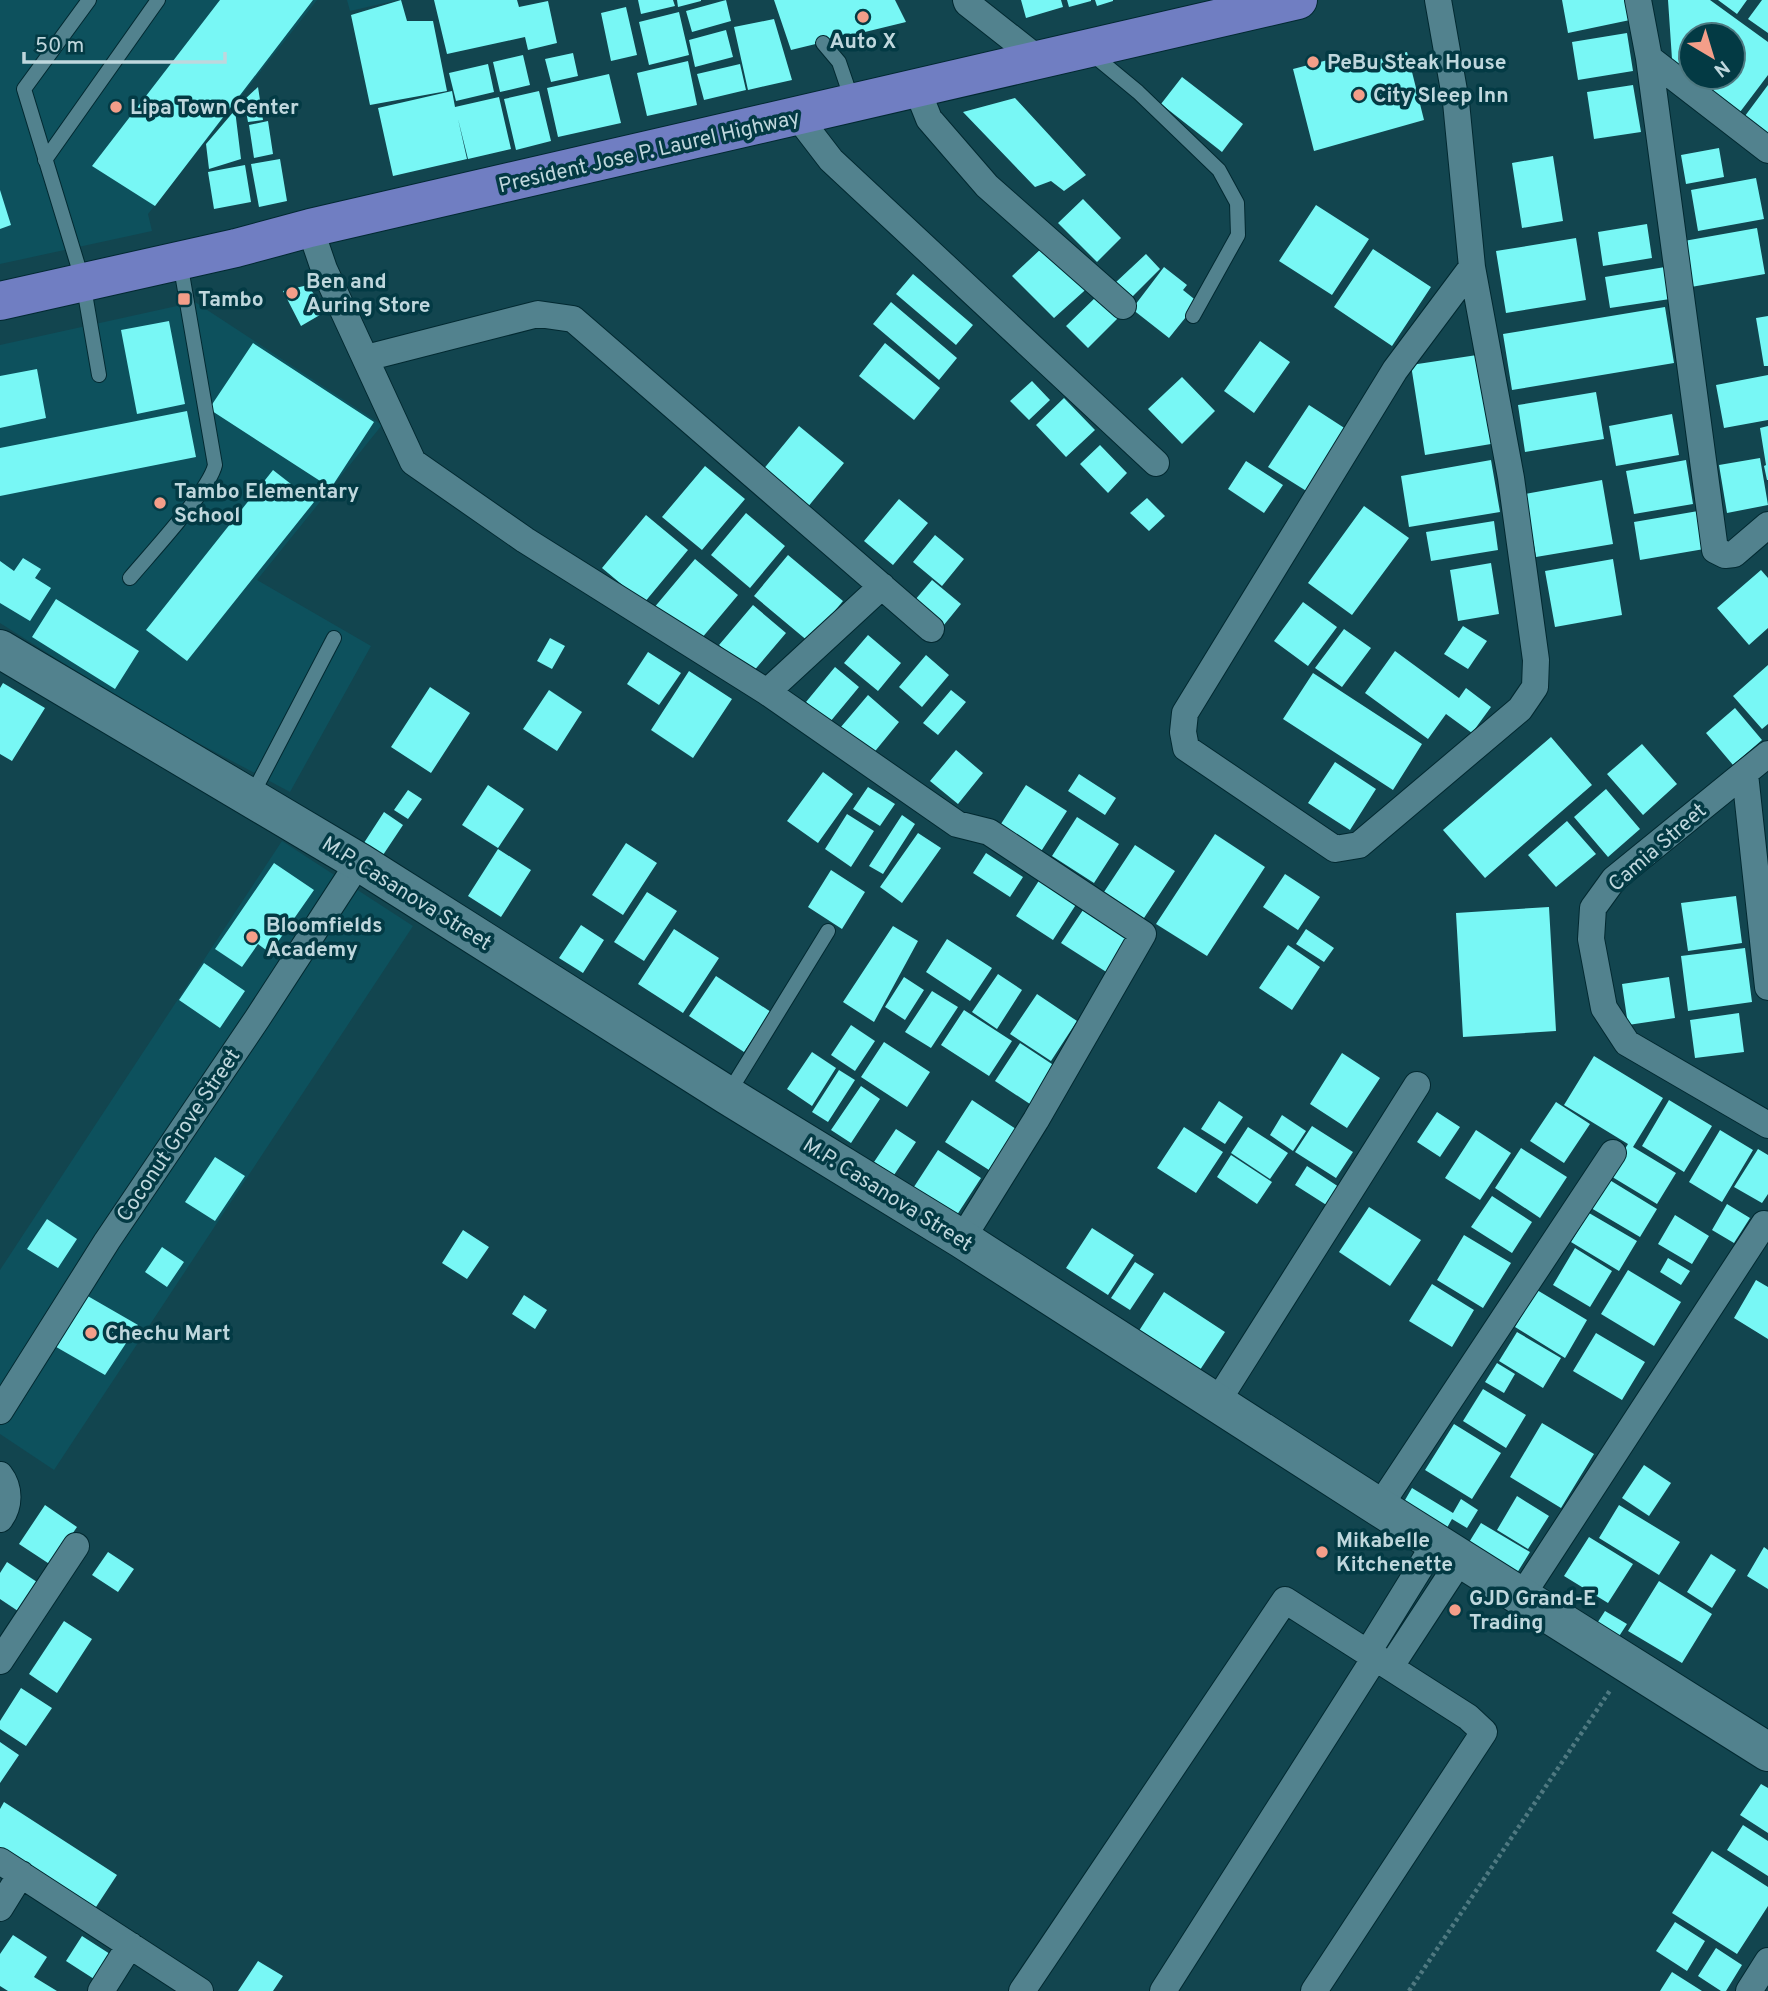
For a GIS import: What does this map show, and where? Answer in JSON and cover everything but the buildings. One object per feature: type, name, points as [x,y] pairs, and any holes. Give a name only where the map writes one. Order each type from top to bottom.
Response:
[{"type":"highway","name":"President Jose P. Laurel Highway","points":[[0,301],[1298,0]]},
{"type":"street","points":[[966,0],[1038,59]]},
{"type":"street","points":[[1438,0],[1456,102],[1472,267],[1511,478],[1536,660],[1535,687],[1520,709],[1359,845],[1335,849],[1186,748],[1182,732],[1185,713],[1395,370],[1472,267]]},
{"type":"street","points":[[1638,0],[1649,58],[1715,550],[1725,555],[1734,554],[1768,525]]},
{"type":"street","points":[[1649,58],[1768,150]]},
{"type":"street","points":[[916,89],[929,119],[987,187],[1123,306]]},
{"type":"street","points":[[798,117],[831,160],[1156,463]]},
{"type":"street","points":[[310,228],[324,269],[413,462],[525,540],[767,692],[957,824],[989,832],[1143,934],[962,1239]]},
{"type":"street","points":[[366,358],[538,314],[573,319],[931,629]]},
{"type":"street","points":[[767,692],[882,586]]},
{"type":"street","name":"M.P. Casanova Street","points":[[0,649],[359,862],[727,1095],[962,1239],[1448,1551],[1768,1752]]},
{"type":"street","name":"Camia Street","points":[[1768,754],[1614,879],[1593,908],[1591,939],[1604,1008],[1627,1043],[1768,1125]]},
{"type":"street","points":[[1745,774],[1768,987]]},
{"type":"street","name":"Coconut Grove Street","points":[[0,1411],[107,1241],[359,862]]},
{"type":"street","points":[[1217,1402],[1418,1085]]},
{"type":"street","points":[[1379,1507],[1613,1153]]},
{"type":"street","points":[[1521,1597],[1764,1224]]},
{"type":"street","points":[[0,1475],[5,1481],[8,1497],[0,1519]]},
{"type":"street","points":[[0,1661],[76,1546]]},
{"type":"street","points":[[1163,1991],[1448,1551]]},
{"type":"street","points":[[1022,1991],[1285,1600],[1468,1717],[1484,1732],[1314,1991]]},
{"type":"street","points":[[0,1908],[10,1868],[200,1991]]},
{"type":"street","points":[[102,1991],[130,1945]]},
{"type":"street","points":[[1749,1991],[1768,1961]]},
{"type":"lane","points":[[89,0],[24,89],[83,282],[99,375]]},
{"type":"lane","points":[[45,160],[158,0]]},
{"type":"lane","points":[[823,43],[842,68],[853,104]]},
{"type":"lane","points":[[1086,48],[1138,92],[1219,170],[1237,203],[1238,235],[1193,316]]},
{"type":"lane","points":[[130,578],[201,492],[213,475],[215,465],[180,260]]},
{"type":"lane","points":[[251,797],[334,638]]},
{"type":"lane","points":[[727,1095],[828,931]]},
{"type":"path","points":[[1409,1991],[1628,1663]]},
{"type":"shaded area","name":"Lipa Town Center","points":[[0,0],[317,0],[148,214],[152,231],[0,264]]},
{"type":"shaded area","points":[[347,0],[398,0],[350,11]]},
{"type":"shaded area","name":"Tambo Elementary School","points":[[195,302],[382,425],[257,580],[371,646],[290,792],[144,714],[0,623],[0,345]]},
{"type":"shaded area","points":[[282,841],[413,926],[54,1470],[0,1434],[0,1270]]},
{"type":"place","name":"Auto X","points":[[863,17]]},
{"type":"place","name":"PeBu Steak House","points":[[1313,62]]},
{"type":"place","name":"City Sleep Inn","points":[[1359,95]]},
{"type":"place","name":"Lipa Town Center","points":[[116,107]]},
{"type":"place","name":"Ben and Auring Store","points":[[292,293]]},
{"type":"place","name":"Tambo","points":[[184,299]]},
{"type":"place","name":"Tambo Elementary School","points":[[160,503]]},
{"type":"place","name":"Bloomfields Academy","points":[[252,937]]},
{"type":"place","name":"Chechu Mart","points":[[91,1333]]},
{"type":"place","name":"Mikabelle Kitchenette","points":[[1322,1552]]},
{"type":"place","name":"GJD Grand-E Trading","points":[[1455,1610]]}]
